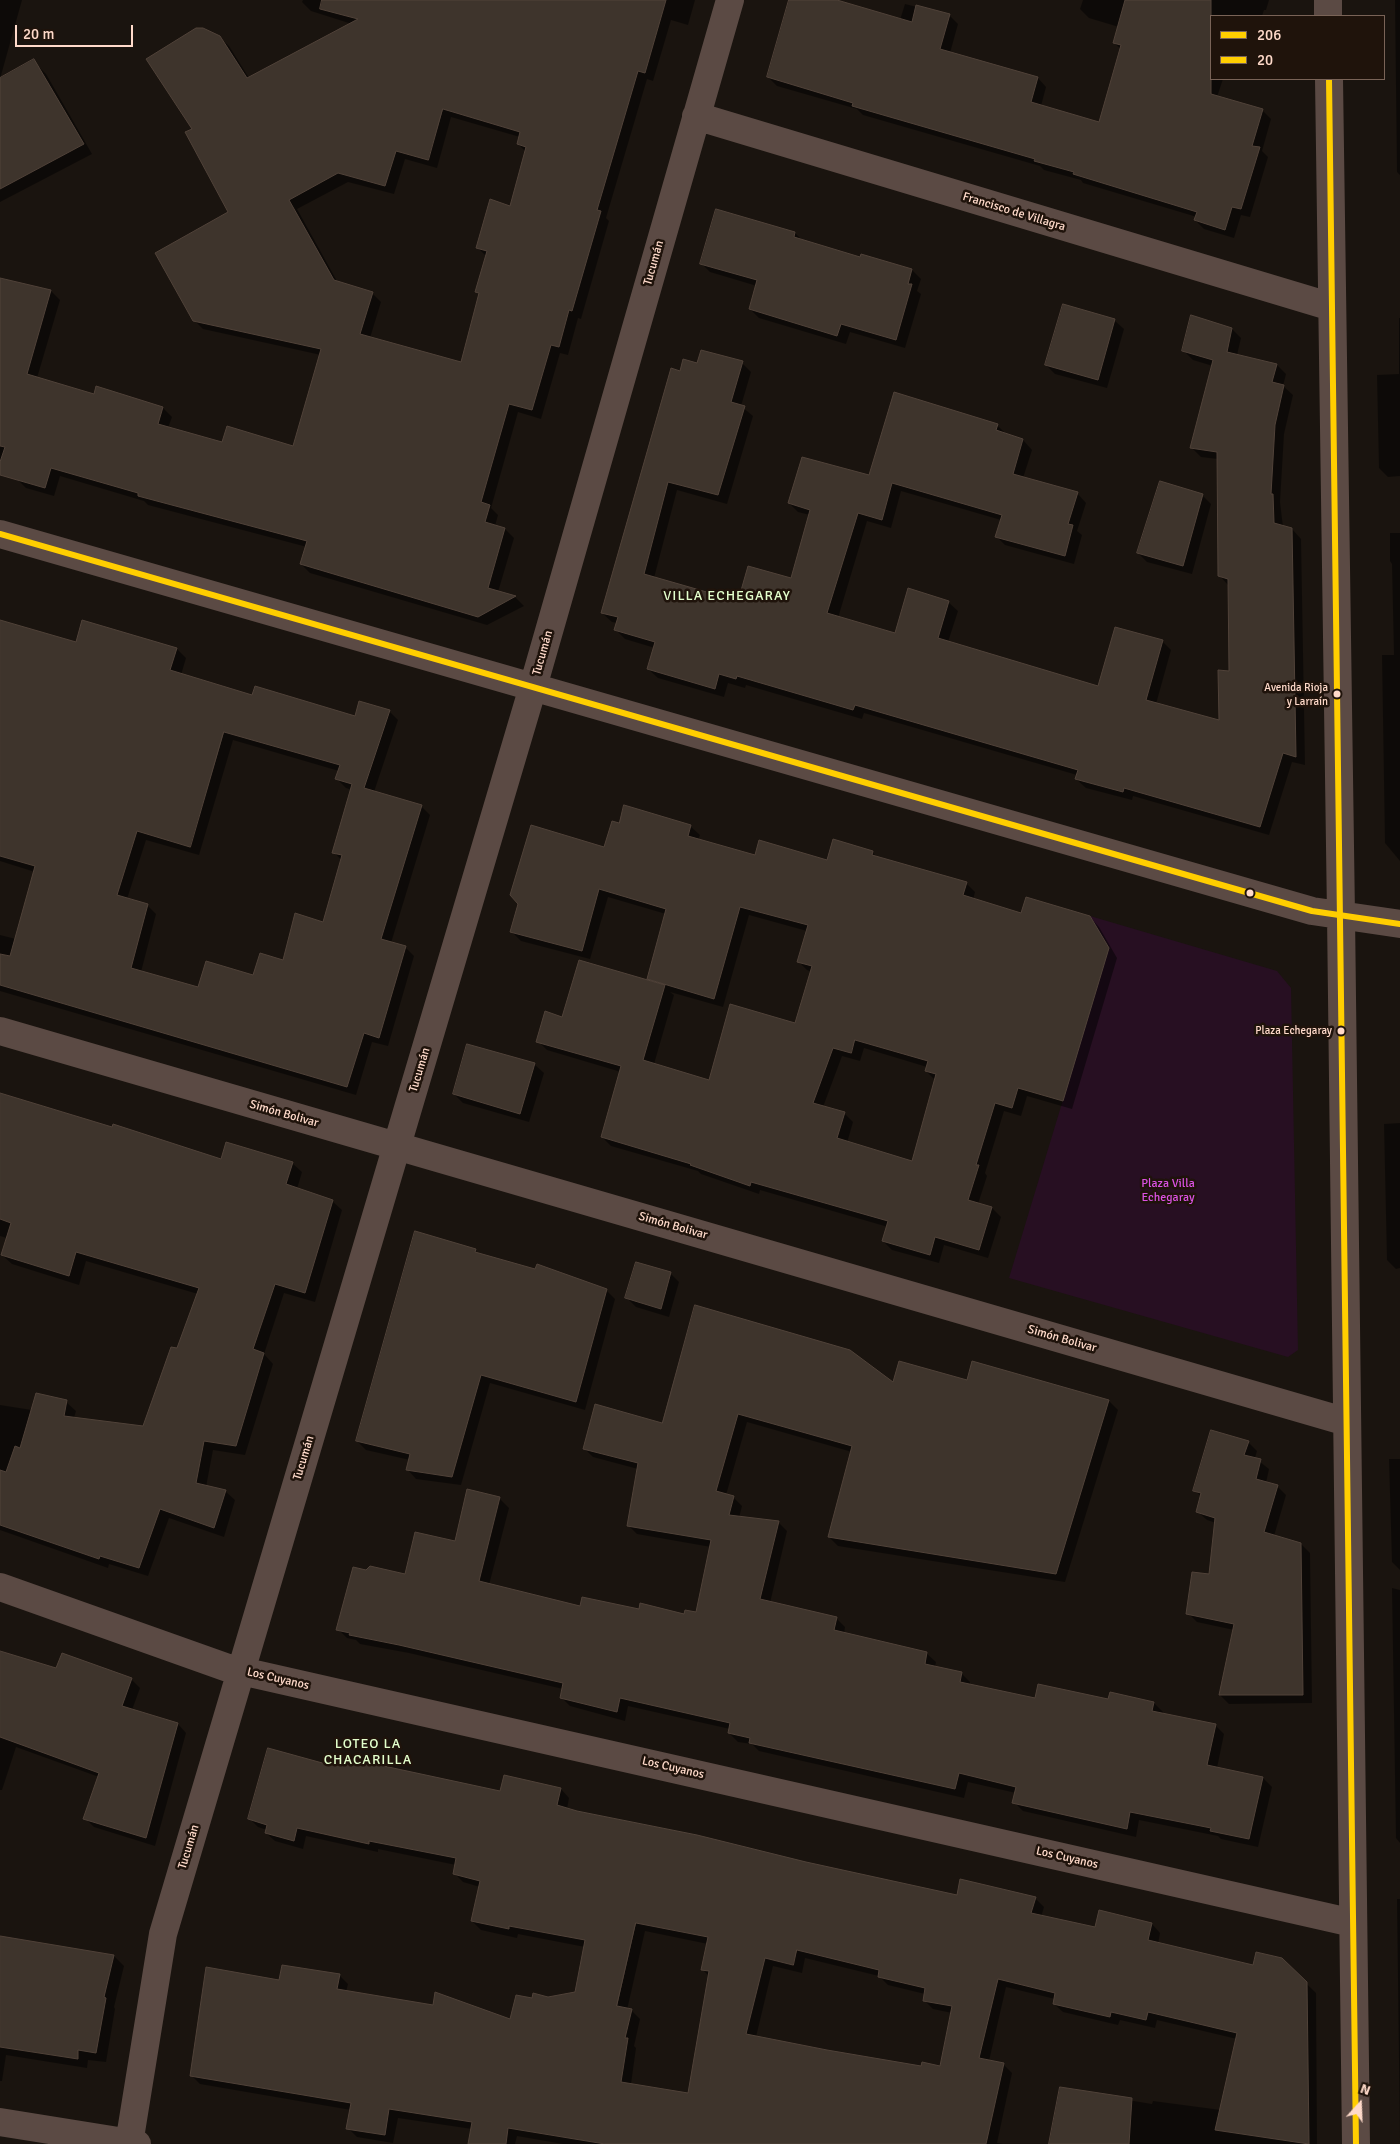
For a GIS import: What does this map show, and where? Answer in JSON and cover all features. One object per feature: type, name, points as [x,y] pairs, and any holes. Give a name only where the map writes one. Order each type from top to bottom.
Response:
[{"type":"street","name":"Tucumán","points":[[132,2144],[163,1934],[533,687],[730,0]]},
{"type":"street","points":[[1328,0],[1328,15]]},
{"type":"street","points":[[1329,80],[1356,2144]]},
{"type":"street","name":"Francisco de Villagra","points":[[696,116],[1332,307]]},
{"type":"street","points":[[0,534],[1312,911],[1400,924]]},
{"type":"street","name":"Simón Bolivar","points":[[0,1031],[1347,1422]]},
{"type":"street","name":"Los Cuyanos","points":[[0,1587],[228,1668],[1353,1923]]},
{"type":"street","points":[[0,2122],[132,2144]]},
{"type":"green space","name":"Plaza Villa Echegaray","points":[[1090,916],[1277,971],[1291,988],[1298,1350],[1288,1357],[1009,1278],[1109,948]]},
{"type":"building","points":[[322,0],[666,0],[645,73],[638,71],[597,210],[601,211],[572,311],[569,310],[559,347],[551,345],[532,410],[509,404],[481,502],[490,505],[485,522],[505,528],[488,588],[516,596],[478,617],[300,564],[307,541],[138,496],[138,493],[51,468],[45,488],[0,475],[0,462],[5,447],[0,446],[0,278],[51,290],[27,374],[94,394],[96,386],[163,407],[158,424],[222,442],[227,426],[293,446],[321,349],[193,321],[155,253],[228,212],[185,132],[192,129],[146,59],[196,28],[203,28],[220,36],[247,78],[358,19],[320,9]],"holes":[[[443,109],[520,132],[517,144],[526,147],[510,206],[490,199],[476,248],[487,251],[475,292],[479,293],[461,362],[360,334],[373,292],[334,280],[289,200],[338,173],[385,186],[396,151],[428,160]]]},
{"type":"building","points":[[789,0],[837,0],[912,22],[916,5],[950,14],[940,49],[1038,77],[1031,102],[1099,122],[1121,45],[1113,43],[1125,0],[1211,0],[1211,94],[1263,109],[1252,146],[1260,147],[1241,209],[1232,207],[1225,230],[1194,220],[1197,212],[1073,174],[1074,172],[1034,161],[1035,159],[852,106],[853,103],[767,77]]},
{"type":"building","points":[[34,59],[84,144],[0,189],[0,78]]},
{"type":"building","points":[[716,209],[795,232],[794,237],[860,257],[861,254],[912,269],[908,284],[912,284],[896,340],[841,324],[837,336],[749,309],[757,280],[700,264]]},
{"type":"building","points":[[1063,304],[1115,319],[1098,380],[1045,365]]},
{"type":"building","points":[[1191,315],[1232,328],[1227,352],[1277,364],[1272,382],[1284,385],[1275,425],[1271,494],[1273,494],[1274,523],[1292,528],[1296,757],[1283,753],[1260,827],[1124,788],[1123,792],[1075,779],[1078,770],[855,705],[853,710],[737,676],[736,679],[719,674],[715,689],[647,669],[655,642],[614,630],[618,617],[601,613],[671,368],[680,371],[683,359],[697,363],[701,350],[743,361],[731,402],[745,406],[718,495],[668,482],[644,574],[738,601],[748,566],[791,578],[810,510],[788,503],[802,457],[869,475],[894,392],[998,424],[996,430],[1023,439],[1013,474],[1078,492],[1068,524],[1073,525],[1065,556],[995,537],[1002,515],[892,483],[882,520],[858,513],[827,613],[895,633],[908,588],[949,601],[938,638],[1098,686],[1115,627],[1163,640],[1146,700],[1219,720],[1218,670],[1229,671],[1228,579],[1218,576],[1217,452],[1190,448],[1213,360],[1182,351]]},
{"type":"building","points":[[1160,481],[1203,494],[1183,566],[1137,553]]},
{"type":"building","points":[[0,620],[76,642],[82,620],[177,648],[170,670],[252,695],[255,686],[355,716],[359,701],[390,710],[364,788],[422,805],[381,939],[406,946],[379,1038],[364,1033],[347,1087],[0,985],[0,954],[10,956],[35,866],[0,856]],"holes":[[[224,732],[340,765],[335,779],[352,784],[332,853],[342,855],[323,922],[295,913],[283,960],[260,953],[253,975],[206,961],[198,987],[131,968],[148,904],[117,895],[137,831],[190,847]]]},
{"type":"building","points":[[624,805],[691,825],[688,836],[755,855],[759,840],[827,860],[833,839],[873,851],[872,855],[967,882],[963,895],[1021,913],[1026,897],[1090,916],[1109,948],[1063,1101],[1018,1088],[1012,1108],[995,1103],[976,1165],[979,1165],[968,1200],[992,1207],[979,1250],[935,1237],[930,1255],[882,1241],[888,1221],[751,1182],[750,1186],[691,1164],[601,1137],[621,1066],[536,1042],[545,1011],[562,1017],[579,960],[665,985],[643,1060],[709,1080],[730,1004],[795,1023],[812,966],[797,962],[808,925],[740,907],[714,999],[647,979],[666,909],[599,889],[582,951],[510,932],[518,904],[510,895],[531,825],[604,847],[612,821],[619,823]],"holes":[[[855,1040],[928,1061],[925,1071],[936,1074],[912,1161],[837,1138],[845,1112],[813,1103],[833,1048],[851,1053]]]},
{"type":"building","points":[[467,1044],[535,1063],[520,1114],[453,1094]]},
{"type":"building","points":[[0,1093],[112,1127],[113,1124],[221,1159],[226,1142],[293,1162],[286,1184],[333,1200],[305,1293],[275,1284],[253,1349],[264,1353],[236,1446],[204,1441],[196,1483],[226,1490],[214,1528],[160,1509],[139,1568],[100,1556],[99,1559],[0,1525],[0,1470],[6,1472],[15,1446],[20,1448],[36,1393],[67,1400],[64,1416],[143,1426],[171,1347],[177,1348],[199,1288],[76,1252],[69,1276],[1,1255],[11,1223],[0,1219]]},
{"type":"building","points":[[415,1231],[476,1249],[475,1252],[535,1269],[537,1264],[607,1289],[576,1402],[481,1375],[452,1477],[406,1470],[410,1454],[356,1441]]},
{"type":"building","points":[[636,1262],[671,1272],[661,1309],[625,1298]]},
{"type":"building","points":[[695,1305],[850,1350],[893,1382],[899,1361],[967,1380],[972,1361],[1109,1400],[1056,1574],[828,1537],[852,1446],[738,1414],[716,1491],[734,1496],[729,1515],[779,1521],[760,1599],[837,1617],[834,1630],[927,1652],[925,1664],[962,1672],[960,1682],[1035,1698],[1038,1684],[1108,1699],[1110,1692],[1154,1702],[1152,1711],[1216,1724],[1207,1765],[1263,1777],[1249,1839],[1210,1831],[1211,1828],[1130,1812],[1127,1829],[1012,1803],[1016,1787],[959,1773],[955,1789],[749,1743],[750,1738],[728,1733],[730,1723],[620,1698],[617,1712],[560,1698],[563,1683],[349,1635],[350,1633],[336,1630],[353,1567],[366,1570],[370,1566],[405,1574],[415,1532],[455,1541],[467,1489],[500,1497],[479,1581],[580,1606],[582,1597],[639,1609],[640,1603],[684,1614],[685,1610],[696,1612],[711,1540],[627,1526],[638,1463],[583,1449],[595,1404],[662,1423]]},
{"type":"building","points":[[1211,1430],[1249,1441],[1244,1455],[1261,1459],[1256,1479],[1278,1485],[1264,1532],[1301,1543],[1303,1695],[1219,1695],[1234,1624],[1186,1614],[1192,1572],[1209,1574],[1215,1518],[1196,1512],[1201,1493],[1193,1491]]},
{"type":"building","points":[[0,1651],[56,1668],[62,1653],[132,1678],[122,1706],[178,1723],[146,1838],[83,1819],[99,1773],[0,1737]]},
{"type":"building","points":[[268,1748],[326,1764],[328,1754],[500,1791],[504,1775],[561,1788],[557,1805],[577,1811],[697,1835],[806,1862],[957,1895],[960,1879],[1036,1897],[1031,1913],[1095,1927],[1099,1910],[1152,1923],[1148,1940],[1253,1965],[1256,1952],[1282,1958],[1307,1982],[1309,2144],[1215,2130],[1237,2033],[1148,2012],[1146,2020],[1111,2012],[1110,2017],[1053,2004],[1055,1993],[998,1979],[979,2058],[1004,2063],[986,2144],[605,2144],[508,2128],[506,2144],[468,2144],[472,2122],[389,2109],[385,2135],[346,2129],[351,2103],[190,2076],[206,1967],[279,1980],[282,1965],[340,1974],[337,1989],[433,2005],[435,1992],[510,2019],[516,1995],[532,1998],[533,1993],[548,1997],[575,1992],[585,1940],[509,1926],[509,1929],[471,1921],[480,1881],[453,1874],[456,1858],[369,1841],[369,1844],[297,1828],[294,1841],[265,1833],[267,1825],[248,1819]],"holes":[[[636,1923],[708,1937],[701,1970],[709,1971],[688,2093],[621,2082],[628,2038],[625,2038],[632,2009],[617,2006]],[[797,1950],[879,1970],[878,1977],[925,1988],[923,2001],[952,2006],[940,2066],[922,2062],[921,2066],[746,2034],[765,1958],[793,1965]]]},
{"type":"building","points":[[0,1936],[114,1955],[104,1997],[106,1998],[96,2053],[78,2050],[78,2059],[0,2047]]},
{"type":"building","points":[[1060,2087],[1132,2098],[1129,2144],[1049,2144]]},
{"type":"transit line","name":"206","points":[[1329,80],[1356,2144]]},
{"type":"transit line","name":"20","points":[[0,534],[1312,911],[1400,924]]},
{"type":"place","name":"Avenida Rioja y Larraín","points":[[1337,694]]},
{"type":"place","name":"Plaza Echegaray","points":[[1341,1031]]},
{"type":"district","name":"VILLA ECHEGARAY","points":[[727,596]]},
{"type":"district","name":"LOTEO LA CHACARILLA","points":[[368,1752]]}]
